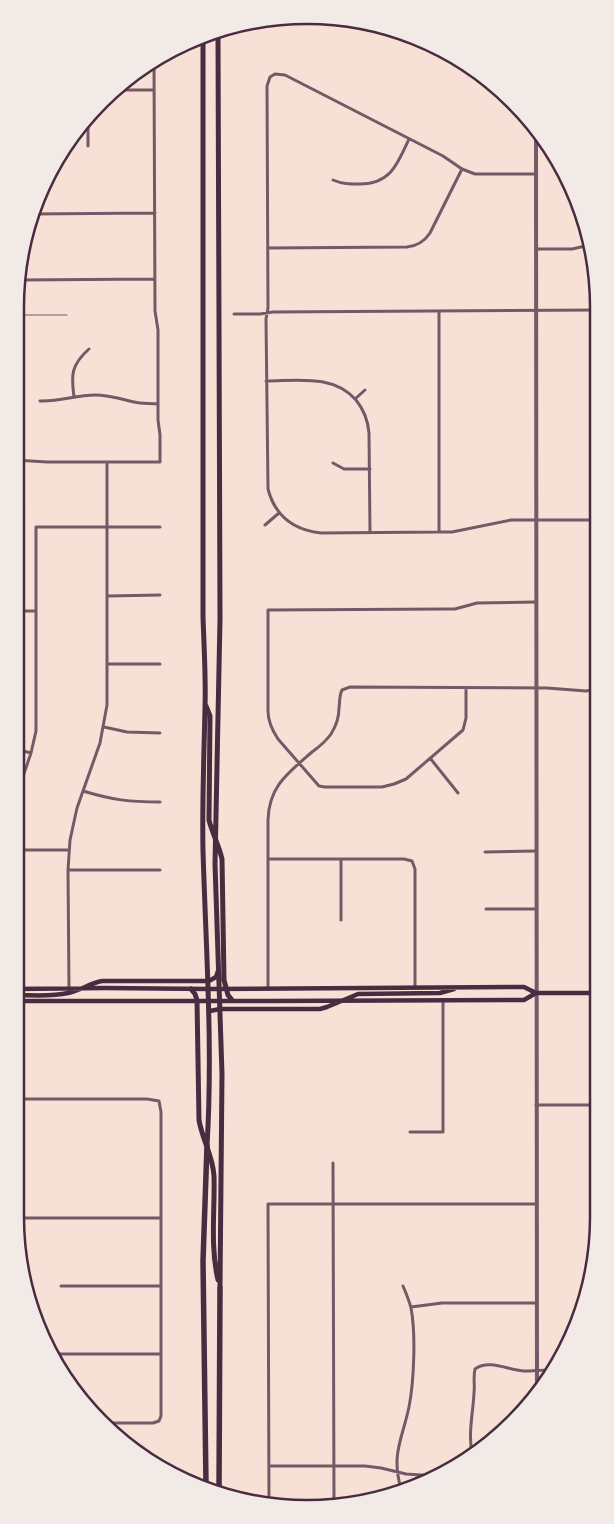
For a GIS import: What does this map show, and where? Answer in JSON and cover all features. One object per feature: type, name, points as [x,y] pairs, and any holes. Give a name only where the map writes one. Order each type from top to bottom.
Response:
[{"type":"highway","points":[[218,38],[220,619],[215,836],[218,970],[222,989],[232,1000]]},
{"type":"highway","points":[[203,44],[203,617],[205,705],[203,824],[210,1000],[210,1082],[203,1261],[206,1481]]},
{"type":"highway","points":[[205,705],[210,716],[209,820],[220,848],[222,868],[219,1486]]},
{"type":"highway","points":[[191,989],[197,1000],[200,1129],[207,1146],[214,1175],[214,1259],[220,1288]]},
{"type":"main road","points":[[24,996],[71,993],[94,982],[111,980],[209,981],[216,976],[218,970]]},
{"type":"main road","points":[[210,1011],[214,1009],[320,1009],[358,994],[440,993],[460,987]]},
{"type":"main road","points":[[24,989],[524,987],[536,993],[590,993]]},
{"type":"main road","points":[[24,1001],[524,1000],[536,993]]},
{"type":"street","points":[[24,461],[160,462],[158,335],[155,311],[154,69]]},
{"type":"street","points":[[536,174],[480,174],[462,169],[443,156],[285,75],[272,75],[268,86],[267,482],[272,501],[279,513],[292,524],[309,531],[321,533],[439,532],[520,519],[590,520]]},
{"type":"street","points":[[125,90],[154,90]]},
{"type":"street","points":[[88,128],[88,146]]},
{"type":"street","points":[[333,180],[346,184],[367,184],[379,181],[395,167],[409,139]]},
{"type":"street","points":[[536,140],[537,1382]]},
{"type":"street","points":[[268,248],[407,247],[417,245],[430,233],[462,169]]},
{"type":"street","points":[[40,214],[154,213]]},
{"type":"street","points":[[536,248],[572,249],[584,246]]},
{"type":"street","points":[[25,280],[155,279]]},
{"type":"street","points":[[234,314],[590,310]]},
{"type":"street","points":[[439,311],[439,532]]},
{"type":"street","points":[[74,397],[73,370],[78,360],[89,349]]},
{"type":"street","points":[[266,381],[326,382],[344,390],[362,409],[369,427],[370,532]]},
{"type":"street","points":[[355,400],[366,390]]},
{"type":"street","points":[[40,401],[102,395],[135,402],[158,404]]},
{"type":"street","points":[[69,988],[69,850],[73,823],[99,747],[108,697],[107,462]]},
{"type":"street","points":[[333,463],[344,469],[370,469]]},
{"type":"street","points":[[265,525],[279,513]]},
{"type":"street","points":[[24,774],[31,754],[36,723],[36,527],[160,527]]},
{"type":"street","points":[[108,596],[160,595]]},
{"type":"street","points":[[466,688],[466,718],[464,727],[458,736],[402,781],[382,787],[321,787],[317,785],[275,735],[268,716],[268,610],[455,609],[477,603],[536,602]]},
{"type":"street","points":[[24,611],[36,611]]},
{"type":"street","points":[[108,664],[160,664]]},
{"type":"street","points":[[268,988],[268,815],[271,800],[282,780],[323,743],[332,732],[338,718],[342,690],[350,687],[536,688],[590,690]]},
{"type":"street","points":[[104,727],[134,732],[160,733]]},
{"type":"street","points":[[24,752],[31,754]]},
{"type":"street","points":[[430,758],[458,793]]},
{"type":"street","points":[[83,791],[120,801],[160,802]]},
{"type":"street","points":[[24,850],[69,850]]},
{"type":"street","points":[[485,852],[536,851]]},
{"type":"street","points":[[268,859],[404,859],[412,861],[415,869],[415,987]]},
{"type":"street","points":[[341,859],[342,920]]},
{"type":"street","points":[[68,870],[160,870]]},
{"type":"street","points":[[486,909],[536,909]]},
{"type":"street","points":[[410,1132],[444,1132],[443,1000]]},
{"type":"street","points":[[24,1099],[146,1099],[159,1101],[161,1112],[161,1413],[159,1421],[151,1423],[113,1423]]},
{"type":"street","points":[[536,1106],[590,1105]]},
{"type":"street","points":[[333,1163],[334,1499]]},
{"type":"street","points":[[269,1498],[268,1204],[537,1204]]},
{"type":"street","points":[[24,1218],[160,1218]]},
{"type":"street","points":[[61,1286],[161,1286]]},
{"type":"street","points":[[400,1484],[397,1472],[397,1451],[409,1406],[412,1382],[413,1336],[411,1307],[403,1286]]},
{"type":"street","points":[[411,1307],[442,1303],[537,1302]]},
{"type":"street","points":[[60,1354],[161,1354]]},
{"type":"street","points":[[472,1447],[470,1427],[474,1402],[475,1369],[481,1366],[496,1366],[518,1370],[545,1370]]},
{"type":"street","points":[[268,1466],[365,1466],[406,1474],[423,1475]]},
{"type":"lane","points":[[24,316],[67,315]]}]
